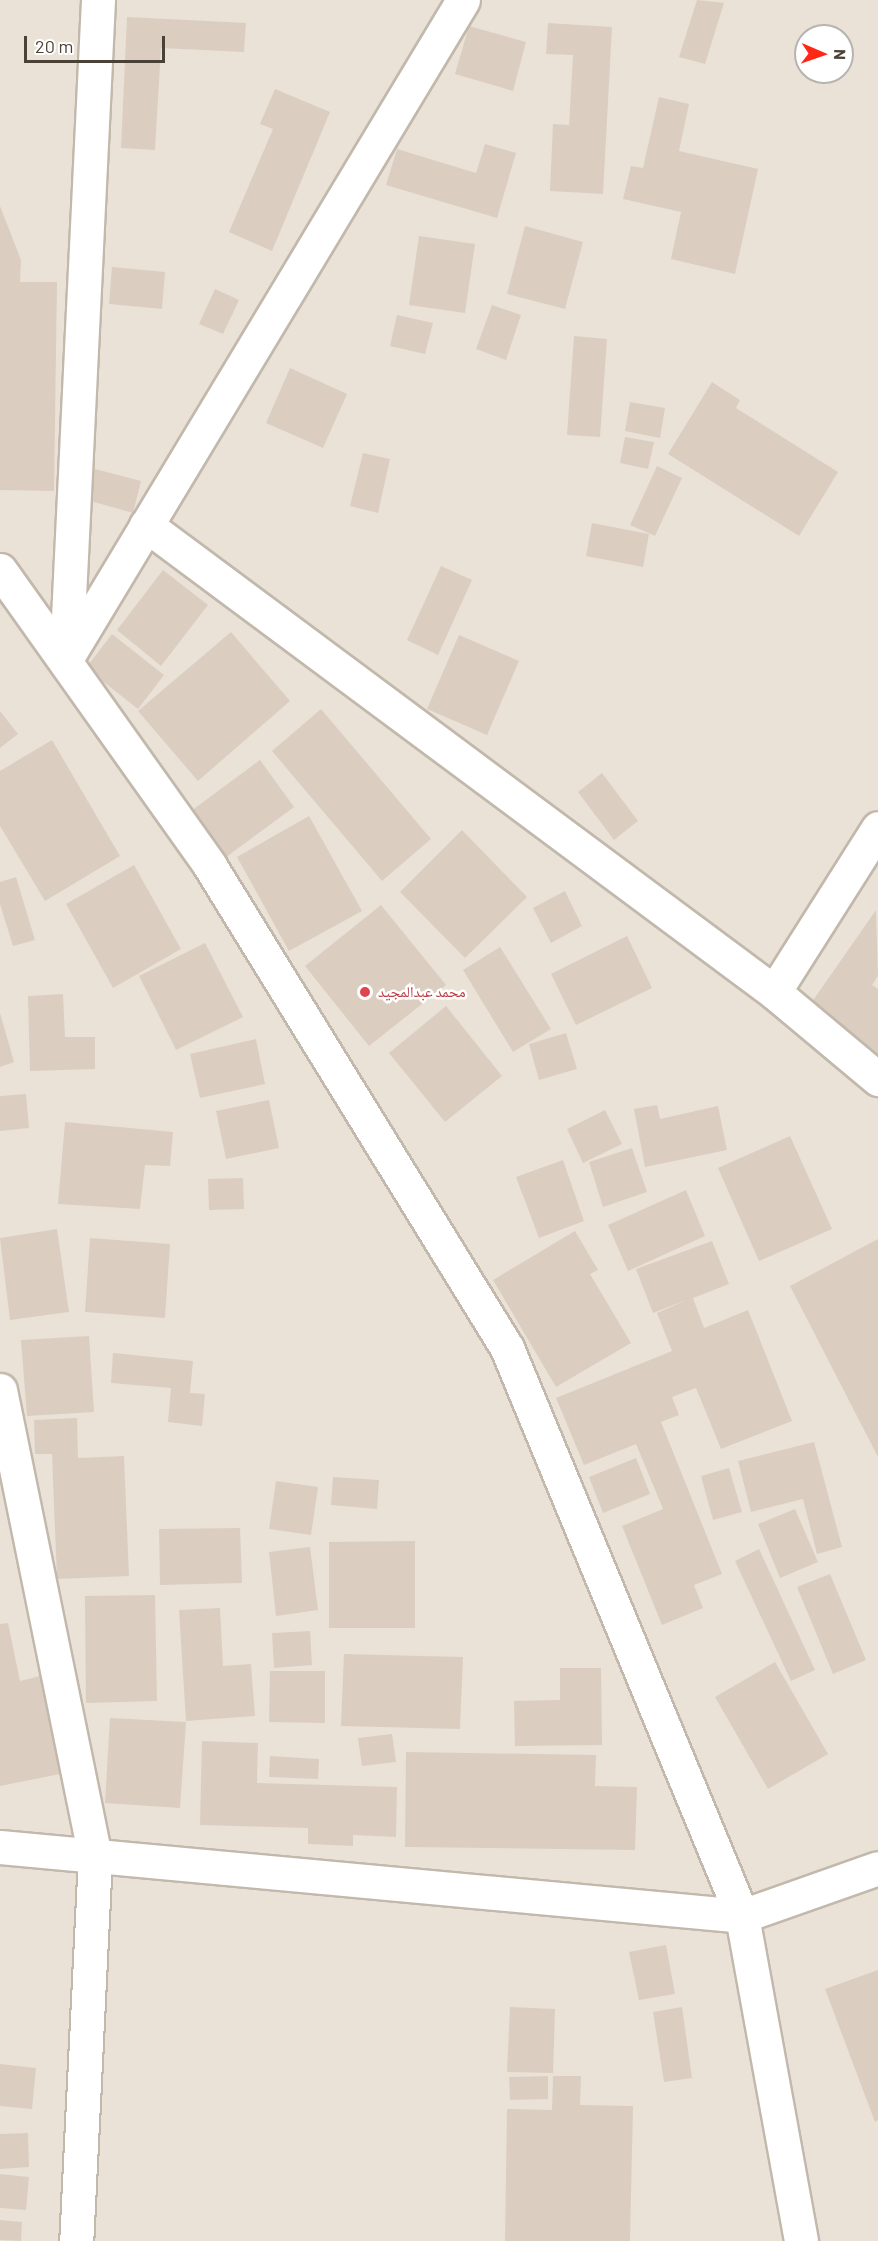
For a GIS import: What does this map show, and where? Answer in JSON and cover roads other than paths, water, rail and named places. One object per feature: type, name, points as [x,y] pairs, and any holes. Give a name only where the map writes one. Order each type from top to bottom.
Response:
[{"type":"street","points":[[66,658],[98,0]]},
{"type":"street","points":[[66,658],[463,0]]},
{"type":"street","points":[[146,525],[774,992],[878,1079]]},
{"type":"street","points":[[0,570],[66,658],[210,866],[507,1348],[742,1916],[804,2238]]},
{"type":"street","points":[[774,992],[878,828]]},
{"type":"street","points":[[0,1390],[95,1857],[76,2241]]},
{"type":"street","points":[[0,1846],[95,1857],[742,1916],[878,1868]]},
{"type":"place","name":"محمد عبدالمجيد","points":[[365,992]]}]
